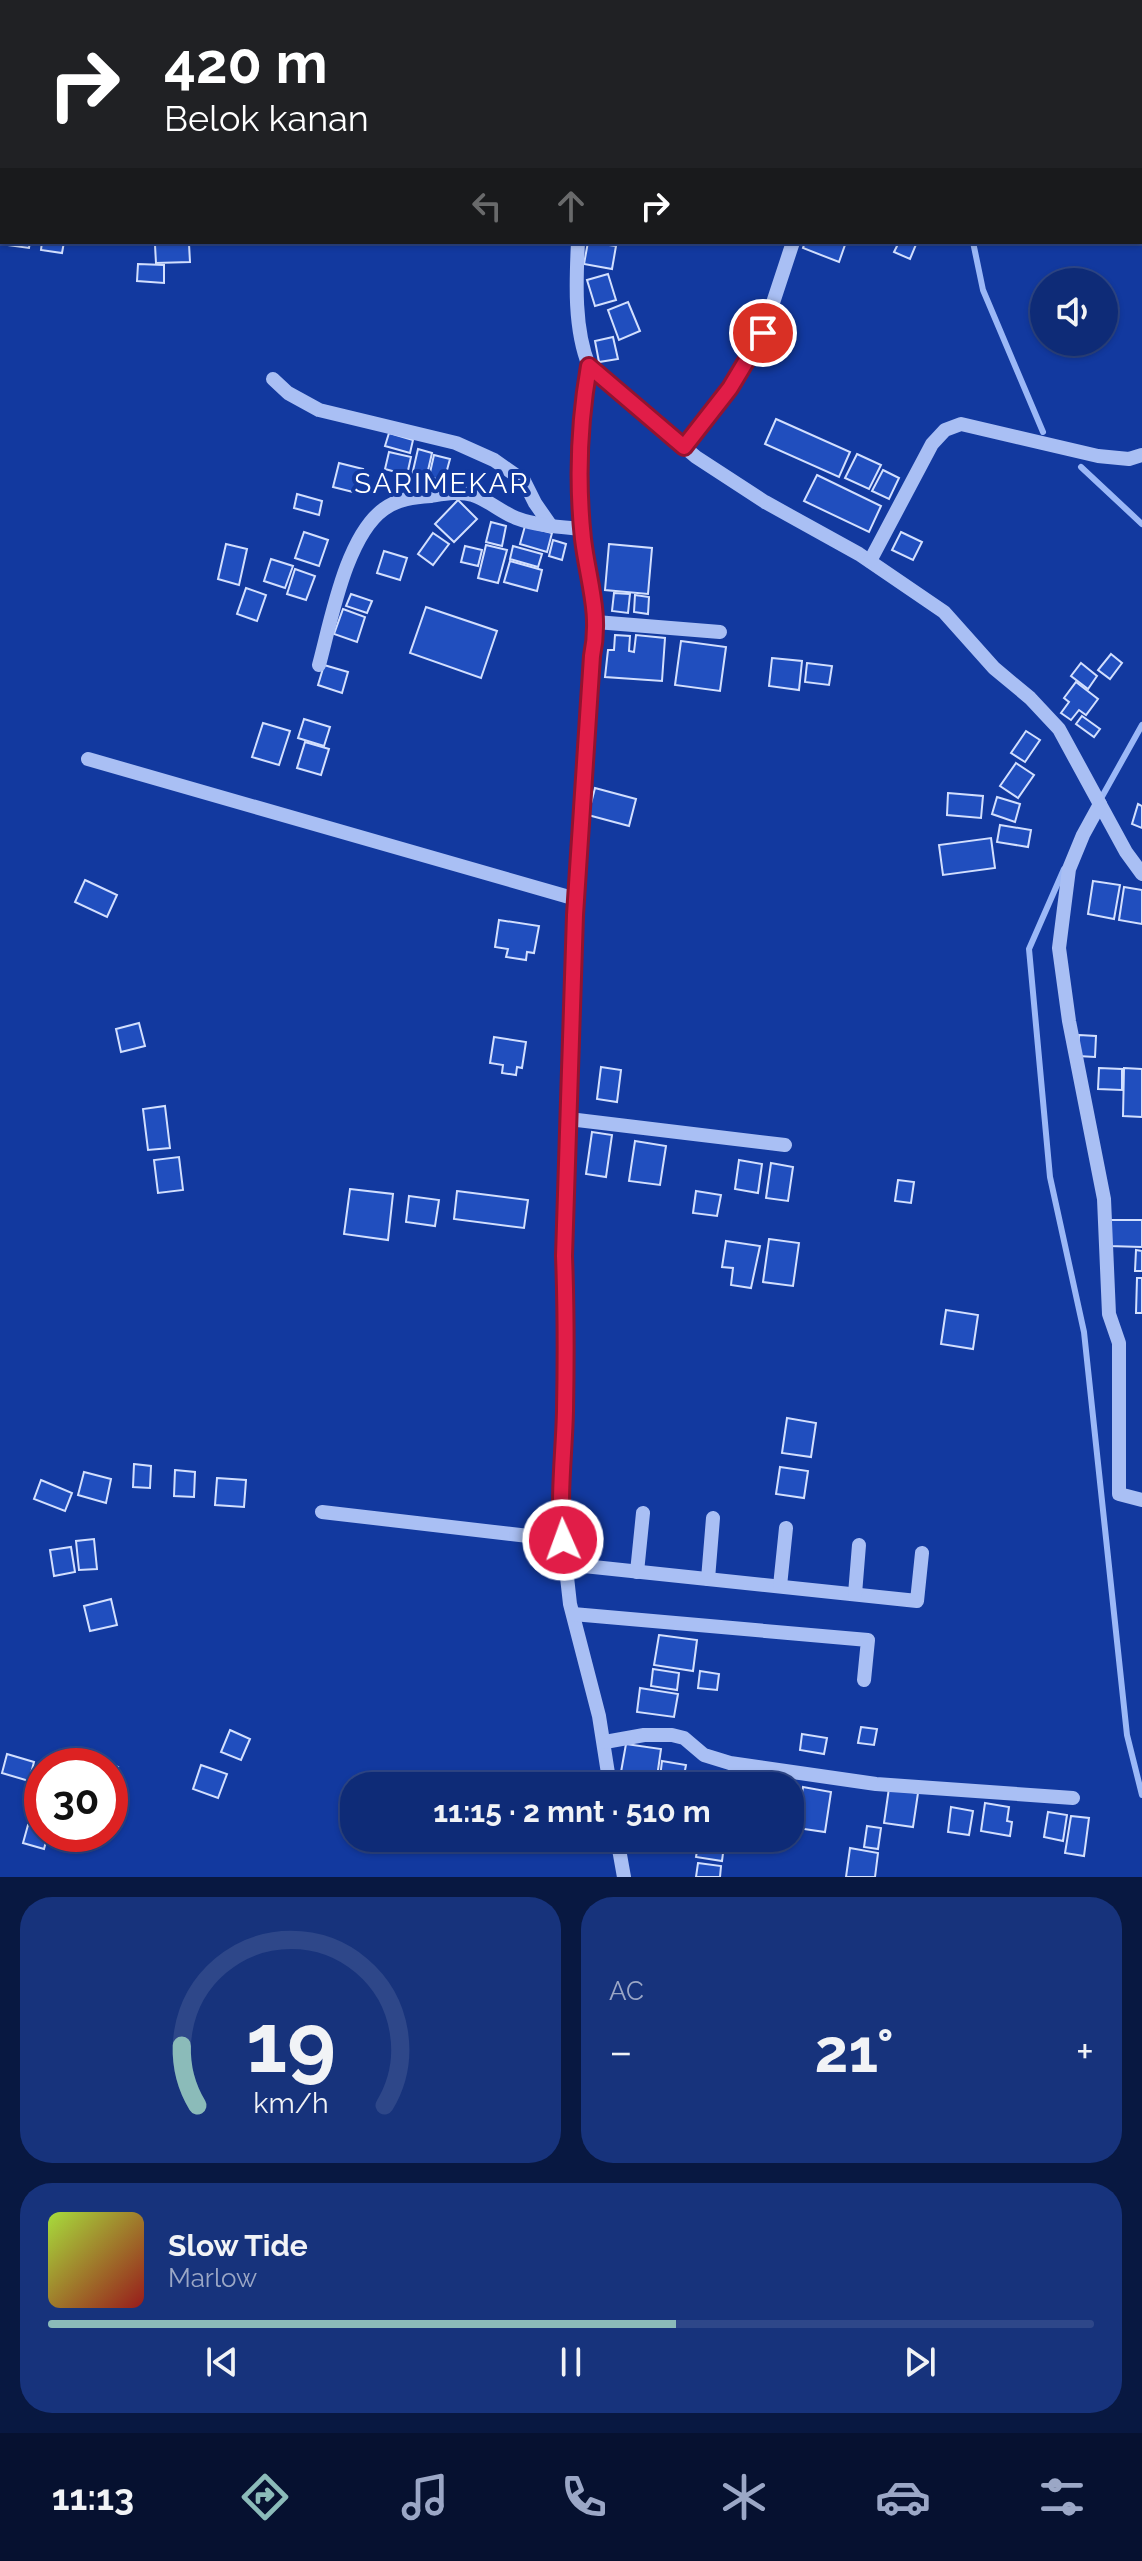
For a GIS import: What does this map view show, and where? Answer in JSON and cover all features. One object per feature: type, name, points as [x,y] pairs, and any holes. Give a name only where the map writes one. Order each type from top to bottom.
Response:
[{"type":"street","points":[[578,244],[579,323],[582,349],[589,366],[684,447],[765,502],[870,561],[944,612],[994,668],[1030,698],[1059,729],[1142,874]]},
{"type":"street","points":[[684,447],[730,388],[763,333],[792,244]]},
{"type":"street","points":[[589,366],[580,423],[583,529],[596,622],[576,899],[564,1256],[565,1413],[561,1466],[565,1564],[573,1614],[605,1742],[608,1772]]},
{"type":"street","points":[[273,379],[288,393],[319,410],[456,443],[494,460],[524,481],[551,526]]},
{"type":"street","points":[[870,561],[932,444],[945,430],[961,424],[1098,456],[1129,459],[1142,455]]},
{"type":"street","points":[[319,665],[349,560],[366,528],[383,510],[397,501],[465,493],[518,519],[583,529]]},
{"type":"street","points":[[596,622],[720,632]]},
{"type":"street","points":[[88,759],[576,899]]},
{"type":"street","points":[[1100,804],[1069,869],[1059,948],[1069,1021],[1104,1199],[1109,1314],[1119,1343],[1119,1494],[1142,1500]]},
{"type":"street","points":[[569,1119],[785,1145]]},
{"type":"street","points":[[322,1512],[563,1540]]},
{"type":"street","points":[[637,1572],[643,1513]]},
{"type":"street","points":[[708,1579],[713,1518]]},
{"type":"street","points":[[780,1586],[786,1528]]},
{"type":"street","points":[[855,1594],[859,1545]]},
{"type":"street","points":[[565,1564],[917,1601],[922,1553]]},
{"type":"street","points":[[573,1614],[868,1640],[864,1680]]},
{"type":"street","points":[[605,1742],[644,1735],[672,1735],[684,1738],[704,1755],[730,1763],[876,1784],[1073,1798]]},
{"type":"street","points":[[620,1852],[624,1877]]},
{"type":"building","points":[[7,244],[30,244],[29,248]]},
{"type":"building","points":[[42,244],[64,244],[62,253],[41,250]]},
{"type":"building","points":[[189,244],[190,262],[156,263],[155,245]]},
{"type":"building","points":[[588,244],[616,246],[612,269],[584,264]]},
{"type":"building","points":[[804,244],[845,244],[839,262],[803,248]]},
{"type":"building","points":[[898,244],[916,244],[910,259],[894,252]]},
{"type":"building","points":[[138,264],[164,265],[164,283],[137,281]]},
{"type":"building","points":[[608,274],[616,300],[595,306],[587,280]]},
{"type":"building","points":[[628,302],[640,331],[619,340],[608,310]]},
{"type":"building","points":[[613,337],[618,359],[599,362],[595,341]]},
{"type":"building","points":[[776,419],[850,452],[839,477],[765,444]]},
{"type":"building","points":[[389,433],[413,440],[410,453],[385,446]]},
{"type":"building","points":[[418,449],[432,453],[426,479],[412,475]]},
{"type":"building","points":[[389,452],[411,457],[407,475],[385,469]]},
{"type":"building","points":[[857,454],[881,465],[869,489],[845,478]]},
{"type":"building","points":[[434,455],[450,459],[444,481],[429,477]]},
{"type":"building","points":[[339,463],[363,469],[357,493],[333,487]]},
{"type":"building","points":[[883,470],[899,478],[889,499],[872,491]]},
{"type":"building","points":[[817,475],[881,506],[869,532],[804,501]]},
{"type":"building","points":[[297,494],[322,501],[319,515],[294,508]]},
{"type":"building","points":[[458,500],[477,519],[454,542],[435,524]]},
{"type":"building","points":[[491,522],[506,526],[502,546],[486,542]]},
{"type":"building","points":[[525,526],[552,533],[547,552],[520,544]]},
{"type":"building","points":[[304,532],[328,540],[319,566],[295,558]]},
{"type":"building","points":[[901,532],[922,542],[913,560],[892,550]]},
{"type":"building","points":[[433,533],[449,544],[433,565],[418,554]]},
{"type":"building","points":[[553,540],[566,544],[562,560],[549,556]]},
{"type":"building","points":[[226,544],[247,549],[239,585],[218,579]]},
{"type":"building","points":[[609,544],[652,548],[648,594],[605,590]]},
{"type":"building","points":[[486,545],[507,550],[498,583],[478,578]]},
{"type":"building","points":[[465,546],[482,550],[478,566],[461,562]]},
{"type":"building","points":[[513,546],[542,554],[538,567],[510,559]]},
{"type":"building","points":[[384,551],[407,558],[400,580],[377,573]]},
{"type":"building","points":[[271,559],[293,566],[285,588],[264,581]]},
{"type":"building","points":[[510,561],[542,570],[537,591],[504,582]]},
{"type":"building","points":[[295,569],[315,576],[306,600],[287,594]]},
{"type":"building","points":[[246,588],[266,595],[257,621],[237,614]]},
{"type":"building","points":[[614,593],[630,594],[628,613],[612,611]]},
{"type":"building","points":[[351,594],[372,601],[367,613],[346,606]]},
{"type":"building","points":[[635,595],[649,597],[648,614],[634,612]]},
{"type":"building","points":[[426,607],[497,631],[481,678],[410,653]]},
{"type":"building","points":[[343,609],[365,617],[357,642],[334,634]]},
{"type":"building","points":[[615,635],[630,636],[629,651],[634,652],[636,635],[665,638],[662,681],[605,677],[608,650],[614,650]]},
{"type":"building","points":[[681,641],[726,647],[720,691],[675,685]]},
{"type":"building","points":[[1111,654],[1122,663],[1110,679],[1098,670]]},
{"type":"building","points":[[772,658],[802,661],[799,690],[769,686]]},
{"type":"building","points":[[807,663],[832,666],[829,685],[805,682]]},
{"type":"building","points":[[1081,663],[1097,676],[1088,689],[1071,676]]},
{"type":"building","points":[[324,665],[348,672],[342,693],[318,685]]},
{"type":"building","points":[[1076,682],[1098,699],[1086,715],[1079,710],[1071,720],[1061,713],[1069,702],[1064,698]]},
{"type":"building","points":[[1082,716],[1100,729],[1094,737],[1076,724]]},
{"type":"building","points":[[304,719],[330,727],[324,746],[298,738]]},
{"type":"building","points":[[263,723],[290,731],[279,765],[252,757]]},
{"type":"building","points":[[1026,731],[1040,740],[1025,762],[1011,753]]},
{"type":"building","points":[[305,742],[329,749],[321,775],[297,768]]},
{"type":"building","points":[[1016,763],[1034,775],[1018,798],[1000,786]]},
{"type":"building","points":[[595,788],[636,799],[629,826],[588,815]]},
{"type":"building","points":[[948,793],[983,796],[981,818],[947,815]]},
{"type":"building","points":[[997,797],[1020,804],[1015,822],[992,814]]},
{"type":"building","points":[[1138,804],[1142,806],[1142,828],[1132,824]]},
{"type":"building","points":[[1000,825],[1031,830],[1028,847],[997,842]]},
{"type":"building","points":[[991,838],[995,868],[943,875],[939,845]]},
{"type":"building","points":[[85,880],[117,895],[107,917],[75,902]]},
{"type":"building","points":[[1093,881],[1120,885],[1114,919],[1088,914]]},
{"type":"building","points":[[1124,887],[1142,890],[1142,924],[1119,920]]},
{"type":"building","points":[[499,920],[539,926],[534,953],[527,952],[526,960],[506,957],[508,949],[495,947]]},
{"type":"building","points":[[139,1023],[145,1046],[121,1052],[116,1029]]},
{"type":"building","points":[[1079,1035],[1096,1036],[1095,1057],[1078,1056]]},
{"type":"building","points":[[494,1037],[526,1042],[522,1068],[517,1067],[516,1075],[502,1073],[503,1065],[490,1063]]},
{"type":"building","points":[[601,1067],[621,1070],[617,1102],[597,1099]]},
{"type":"building","points":[[1099,1068],[1122,1069],[1122,1090],[1098,1089]]},
{"type":"building","points":[[1124,1068],[1142,1069],[1142,1117],[1123,1116]]},
{"type":"building","points":[[165,1106],[170,1148],[148,1150],[143,1109]]},
{"type":"building","points":[[592,1132],[612,1135],[606,1177],[586,1174]]},
{"type":"building","points":[[635,1141],[666,1146],[660,1185],[629,1181]]},
{"type":"building","points":[[179,1157],[183,1190],[158,1193],[154,1160]]},
{"type":"building","points":[[739,1160],[762,1164],[758,1193],[735,1189]]},
{"type":"building","points":[[771,1163],[793,1167],[788,1201],[766,1198]]},
{"type":"building","points":[[898,1180],[914,1182],[911,1203],[895,1201]]},
{"type":"building","points":[[350,1189],[393,1194],[388,1240],[344,1234]]},
{"type":"building","points":[[457,1191],[528,1200],[524,1228],[454,1219]]},
{"type":"building","points":[[696,1191],[721,1195],[717,1216],[693,1213]]},
{"type":"building","points":[[409,1196],[439,1200],[435,1226],[406,1222]]},
{"type":"building","points":[[1110,1220],[1142,1220],[1142,1247],[1109,1246]]},
{"type":"building","points":[[769,1239],[799,1243],[793,1286],[763,1282]]},
{"type":"building","points":[[726,1241],[760,1246],[751,1288],[731,1285],[733,1268],[722,1267]]},
{"type":"building","points":[[1136,1250],[1142,1251],[1142,1271],[1135,1271]]},
{"type":"building","points":[[1137,1278],[1142,1278],[1142,1313],[1136,1313]]},
{"type":"building","points":[[946,1310],[978,1315],[973,1349],[941,1344]]},
{"type":"building","points":[[787,1418],[816,1423],[811,1457],[782,1453]]},
{"type":"building","points":[[134,1464],[151,1466],[150,1488],[133,1487]]},
{"type":"building","points":[[780,1467],[808,1471],[804,1498],[776,1494]]},
{"type":"building","points":[[175,1470],[195,1472],[194,1497],[174,1496]]},
{"type":"building","points":[[84,1472],[111,1479],[106,1503],[78,1495]]},
{"type":"building","points":[[217,1478],[246,1480],[244,1507],[215,1505]]},
{"type":"building","points":[[41,1480],[72,1493],[65,1511],[34,1499]]},
{"type":"building","points":[[94,1539],[97,1569],[79,1570],[76,1541]]},
{"type":"building","points":[[71,1547],[75,1572],[54,1576],[50,1550]]},
{"type":"building","points":[[111,1599],[117,1625],[90,1631],[84,1606]]},
{"type":"building","points":[[659,1635],[697,1640],[693,1671],[654,1665]]},
{"type":"building","points":[[653,1669],[679,1673],[677,1690],[651,1686]]},
{"type":"building","points":[[700,1671],[719,1674],[717,1690],[698,1688]]},
{"type":"building","points":[[640,1688],[678,1694],[674,1717],[637,1712]]},
{"type":"building","points":[[861,1727],[877,1729],[874,1745],[858,1743]]},
{"type":"building","points":[[230,1730],[250,1739],[241,1760],[221,1752]]},
{"type":"building","points":[[802,1734],[827,1738],[824,1754],[800,1750]]},
{"type":"building","points":[[626,1744],[661,1749],[658,1772],[621,1772]]},
{"type":"building","points":[[7,1754],[24,1759],[24,1780],[2,1773]]},
{"type":"building","points":[[662,1761],[686,1765],[685,1772],[661,1772]]},
{"type":"building","points":[[201,1765],[227,1774],[218,1798],[193,1789]]},
{"type":"building","points":[[804,1787],[831,1792],[825,1832],[804,1829]]},
{"type":"building","points":[[889,1788],[918,1793],[913,1827],[884,1823]]},
{"type":"building","points":[[985,1803],[1009,1807],[1007,1821],[1012,1822],[1010,1836],[981,1831]]},
{"type":"building","points":[[951,1807],[973,1811],[969,1835],[948,1832]]},
{"type":"building","points":[[1048,1812],[1067,1815],[1063,1841],[1044,1837]]},
{"type":"building","points":[[1071,1816],[1089,1818],[1084,1856],[1065,1853]]},
{"type":"building","points":[[867,1826],[881,1828],[878,1849],[864,1847]]},
{"type":"building","points":[[850,1848],[878,1853],[875,1877],[846,1877]]},
{"type":"building","points":[[697,1852],[723,1852],[722,1861],[696,1857]]},
{"type":"building","points":[[698,1863],[721,1866],[720,1877],[696,1877]]},
{"type":"waterway","points":[[973,244],[983,290],[1043,432]]},
{"type":"waterway","points":[[1081,467],[1142,524]]},
{"type":"waterway","points":[[1099,802],[1142,725]]},
{"type":"waterway","points":[[1064,869],[1029,949],[1050,1177],[1084,1332],[1127,1735],[1142,1795]]},
{"type":"district","name":"SARIMEKAR","points":[[442,483]]},
{"type":"route","points":[[563,1540],[564,1256],[575,915],[592,656],[597,634],[583,539],[581,502],[580,423],[586,384],[589,366],[684,447],[730,388],[763,333]]}]
